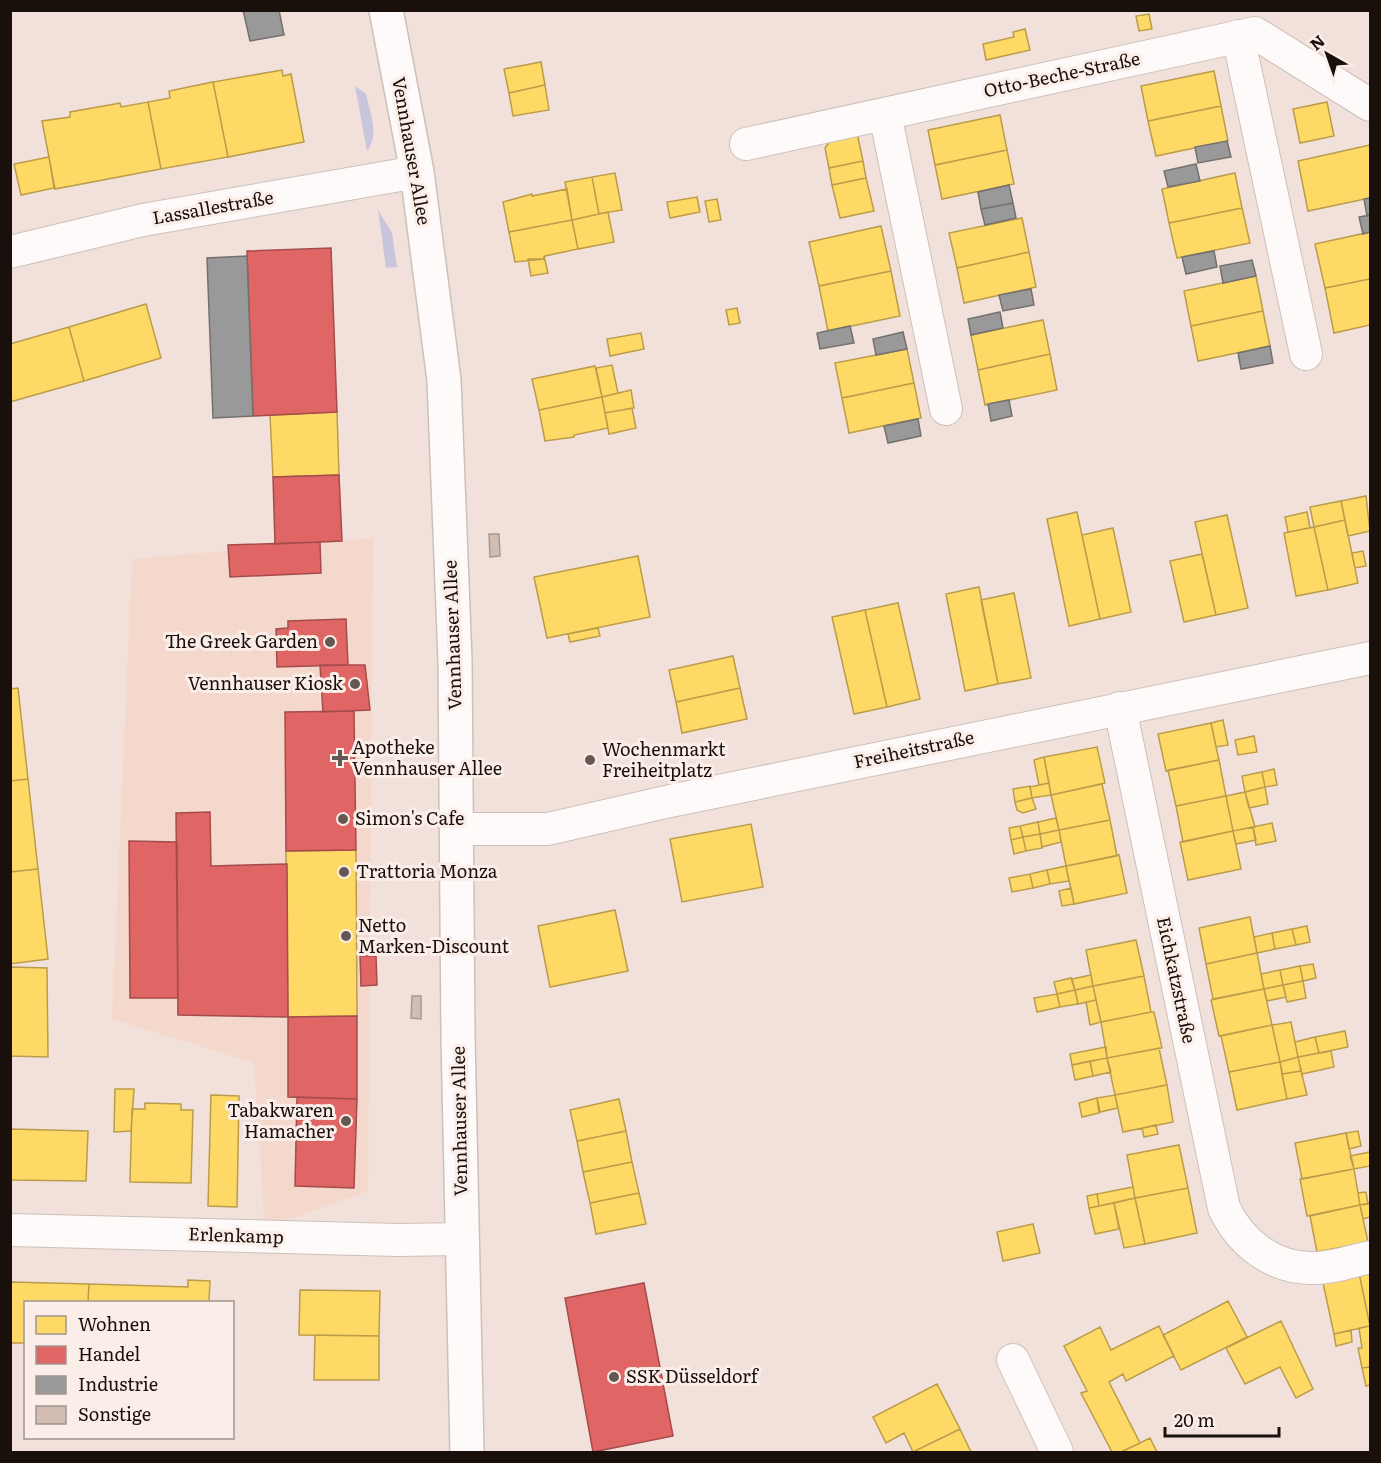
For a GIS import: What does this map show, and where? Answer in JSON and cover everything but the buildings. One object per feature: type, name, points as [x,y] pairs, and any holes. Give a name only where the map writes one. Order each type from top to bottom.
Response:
[{"type":"main road","name":"Vennhauser Allee","points":[[386,10],[417,171],[444,380],[455,660],[465,1450]]},
{"type":"street","name":"Otto-Beche-Straße","points":[[746,144],[1255,33],[1371,105]]},
{"type":"street","points":[[1238,36],[1306,354]]},
{"type":"street","points":[[885,114],[946,410]]},
{"type":"street","name":"Lassallestraße","points":[[10,252],[143,220],[417,171]]},
{"type":"street","name":"Freiheitstraße","points":[[457,830],[548,829],[670,801],[1371,658]]},
{"type":"street","name":"Eichkatzstraße","points":[[1120,708],[1224,1208],[1231,1224],[1250,1244],[1272,1260],[1311,1269],[1371,1257]]},
{"type":"street","name":"Erlenkamp","points":[[10,1230],[398,1240],[462,1239]]},
{"type":"street","points":[[1013,1360],[1057,1452]]},
{"type":"shaded area","points":[[355,86],[366,94],[373,123],[373,138],[367,151]]},
{"type":"shaded area","points":[[378,210],[392,233],[397,267],[386,268]]},
{"type":"shaded area","points":[[373,538],[368,1191],[265,1229],[254,1063],[112,1019],[132,559]]},
{"type":"place","name":"The Greek Garden","points":[[330,642]]},
{"type":"place","name":"Vennhauser Kiosk","points":[[355,684]]},
{"type":"place","name":"Apotheke Vennhauser Allee","points":[[340,758]]},
{"type":"place","name":"Wochenmarkt Freiheitplatz","points":[[590,760]]},
{"type":"place","name":"Simon's Cafe","points":[[343,819]]},
{"type":"place","name":"Trattoria Monza","points":[[344,872]]},
{"type":"place","name":"Netto Marken-Discount","points":[[346,936]]},
{"type":"place","name":"Tabakwaren Hamacher","points":[[346,1121]]},
{"type":"place","name":"SSK Düsseldorf","points":[[614,1377]]}]
